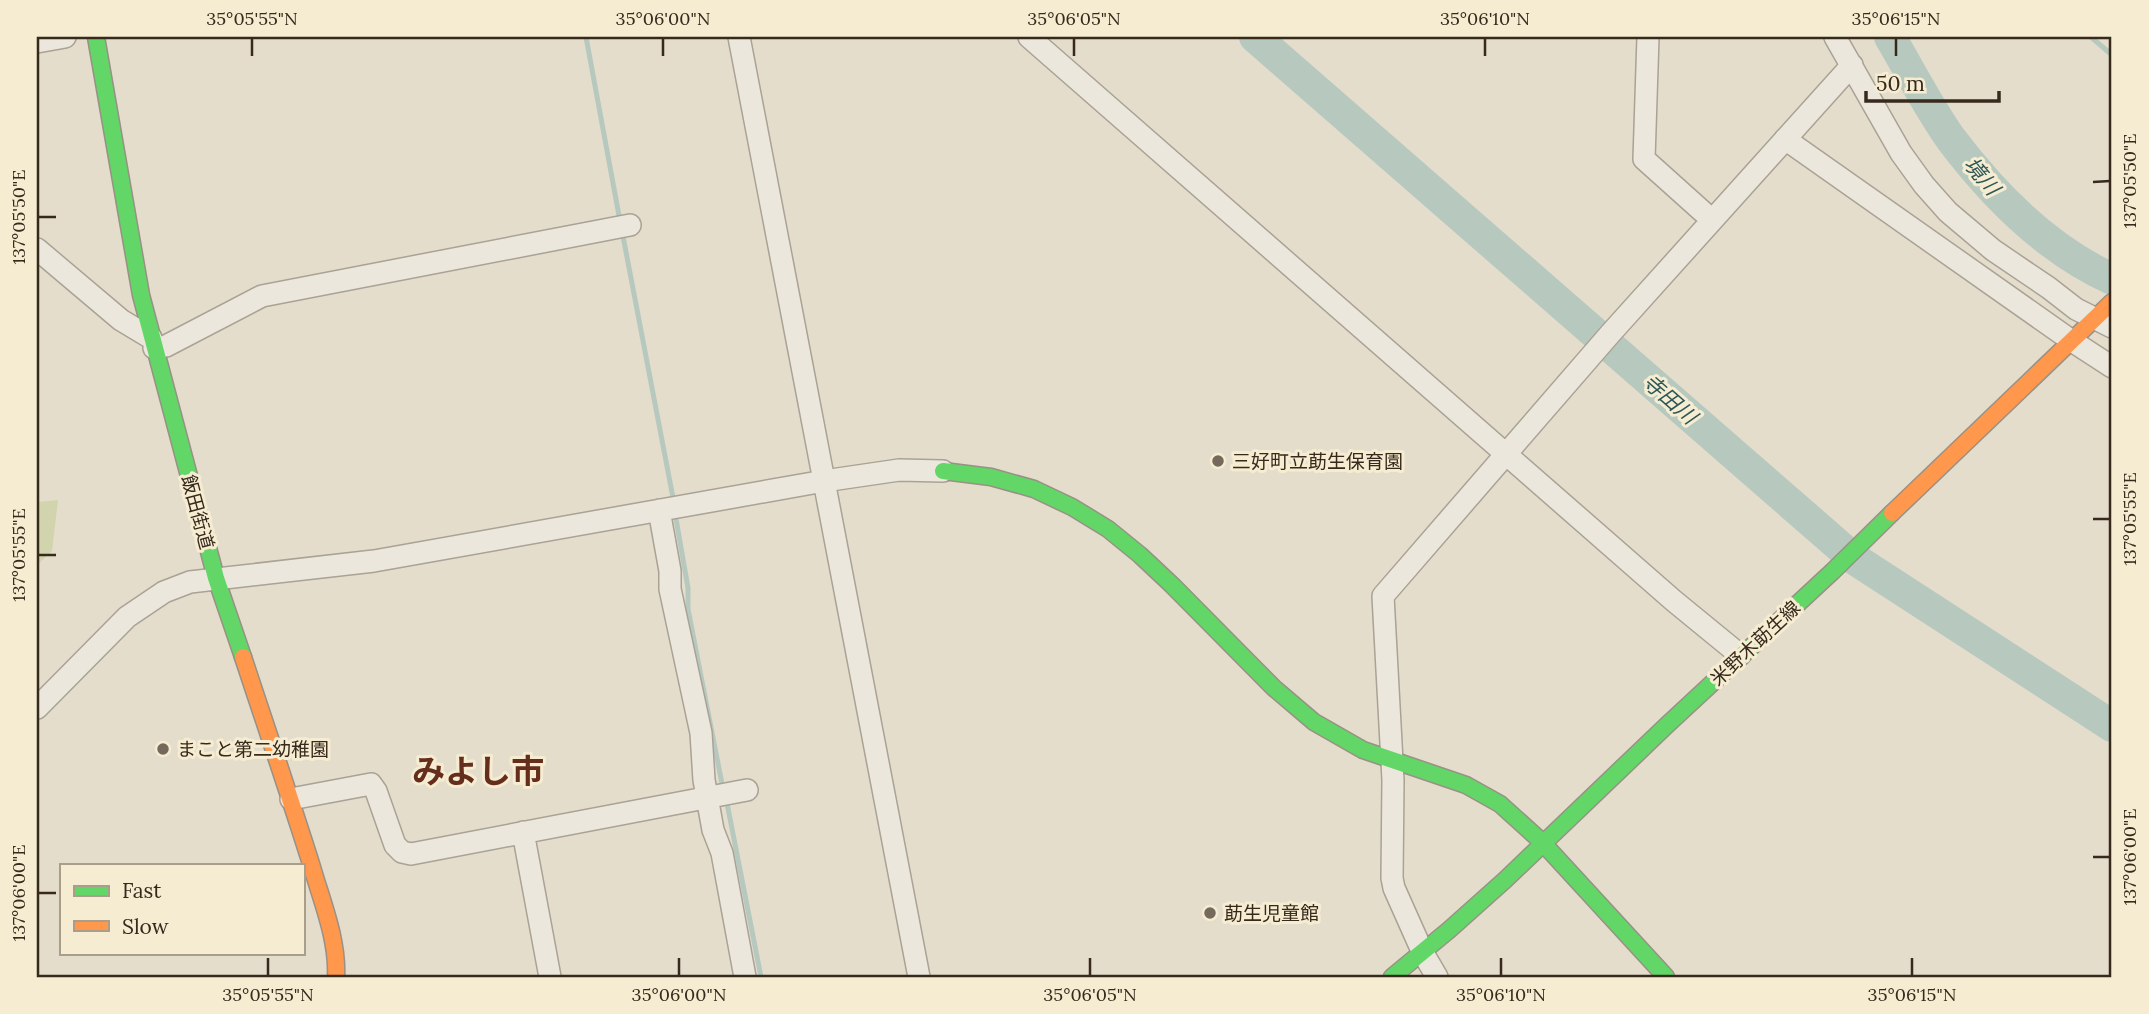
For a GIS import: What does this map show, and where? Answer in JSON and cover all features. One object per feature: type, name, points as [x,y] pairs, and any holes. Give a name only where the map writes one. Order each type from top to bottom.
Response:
[{"type":"main road","name":"飯田街道","points":[[96,37],[141,295],[153,343],[216,578],[330,927],[337,962],[336,977]]},
{"type":"main road","name":"米野木莇生線","points":[[1392,977],[1423,953],[1543,844],[2072,341],[2104,323],[2112,302]]},
{"type":"main road","points":[[943,471],[984,475],[1026,486],[1095,519],[1145,559],[1298,710],[1339,738],[1392,761],[1440,775],[1477,790],[1510,812],[1666,977]]},
{"type":"street","points":[[37,43],[65,37]]},
{"type":"street","points":[[739,37],[919,977]]},
{"type":"street","points":[[1030,37],[1706,629],[1740,655]]},
{"type":"street","points":[[1648,37],[1644,159],[1712,220]]},
{"type":"street","points":[[1835,37],[1901,153],[1924,186],[1948,212],[1993,250],[2076,309],[2104,323]]},
{"type":"street","points":[[1437,977],[1423,953],[1392,878],[1392,761],[1383,596],[1609,335],[1852,65]]},
{"type":"street","points":[[1785,139],[2112,367]]},
{"type":"street","points":[[37,249],[121,320],[153,343],[166,346],[262,296],[630,225]]},
{"type":"street","points":[[37,708],[127,617],[164,592],[190,582],[374,561],[898,470],[943,471]]},
{"type":"street","points":[[659,510],[670,571],[670,589],[701,733],[713,830],[722,853],[745,977]]},
{"type":"street","points":[[290,799],[371,784],[396,845],[406,853],[745,790]]},
{"type":"street","points":[[523,832],[550,977]]},
{"type":"green space","points":[[58,500],[52,551],[37,565],[37,502]]},
{"type":"waterway","points":[[586,37],[620,221]]},
{"type":"waterway","name":"寺田川","points":[[1255,37],[1853,558],[2112,726]]},
{"type":"waterway","name":"境川","points":[[1890,37],[1943,127],[1985,181],[2043,237],[2088,267],[2112,279]]},
{"type":"waterway","points":[[2091,37],[2112,55]]},
{"type":"waterway","points":[[622,231],[674,503]]},
{"type":"waterway","points":[[675,513],[688,588],[688,609],[723,789]]},
{"type":"waterway","points":[[726,798],[761,977]]},
{"type":"traffic: fast","points":[[96,37],[141,295],[216,578],[243,657]]},
{"type":"traffic: fast","points":[[943,471],[991,477],[1034,489],[1072,507],[1108,529],[1140,555],[1274,688],[1314,722],[1363,750],[1466,785],[1500,804],[1541,841],[1666,977]]},
{"type":"traffic: fast","points":[[1392,977],[1505,880],[1892,513]]},
{"type":"traffic: slow","points":[[1892,513],[2112,302]]},
{"type":"traffic: slow","points":[[243,657],[325,907],[332,935],[336,977]]},
{"type":"place","name":"三好町立莇生保育園","points":[[1218,461]]},
{"type":"place","name":"まこと第二幼稚園","points":[[163,749]]},
{"type":"place","name":"莇生児童館","points":[[1210,913]]},
{"type":"district","name":"みよし市","points":[[478,771]]}]
